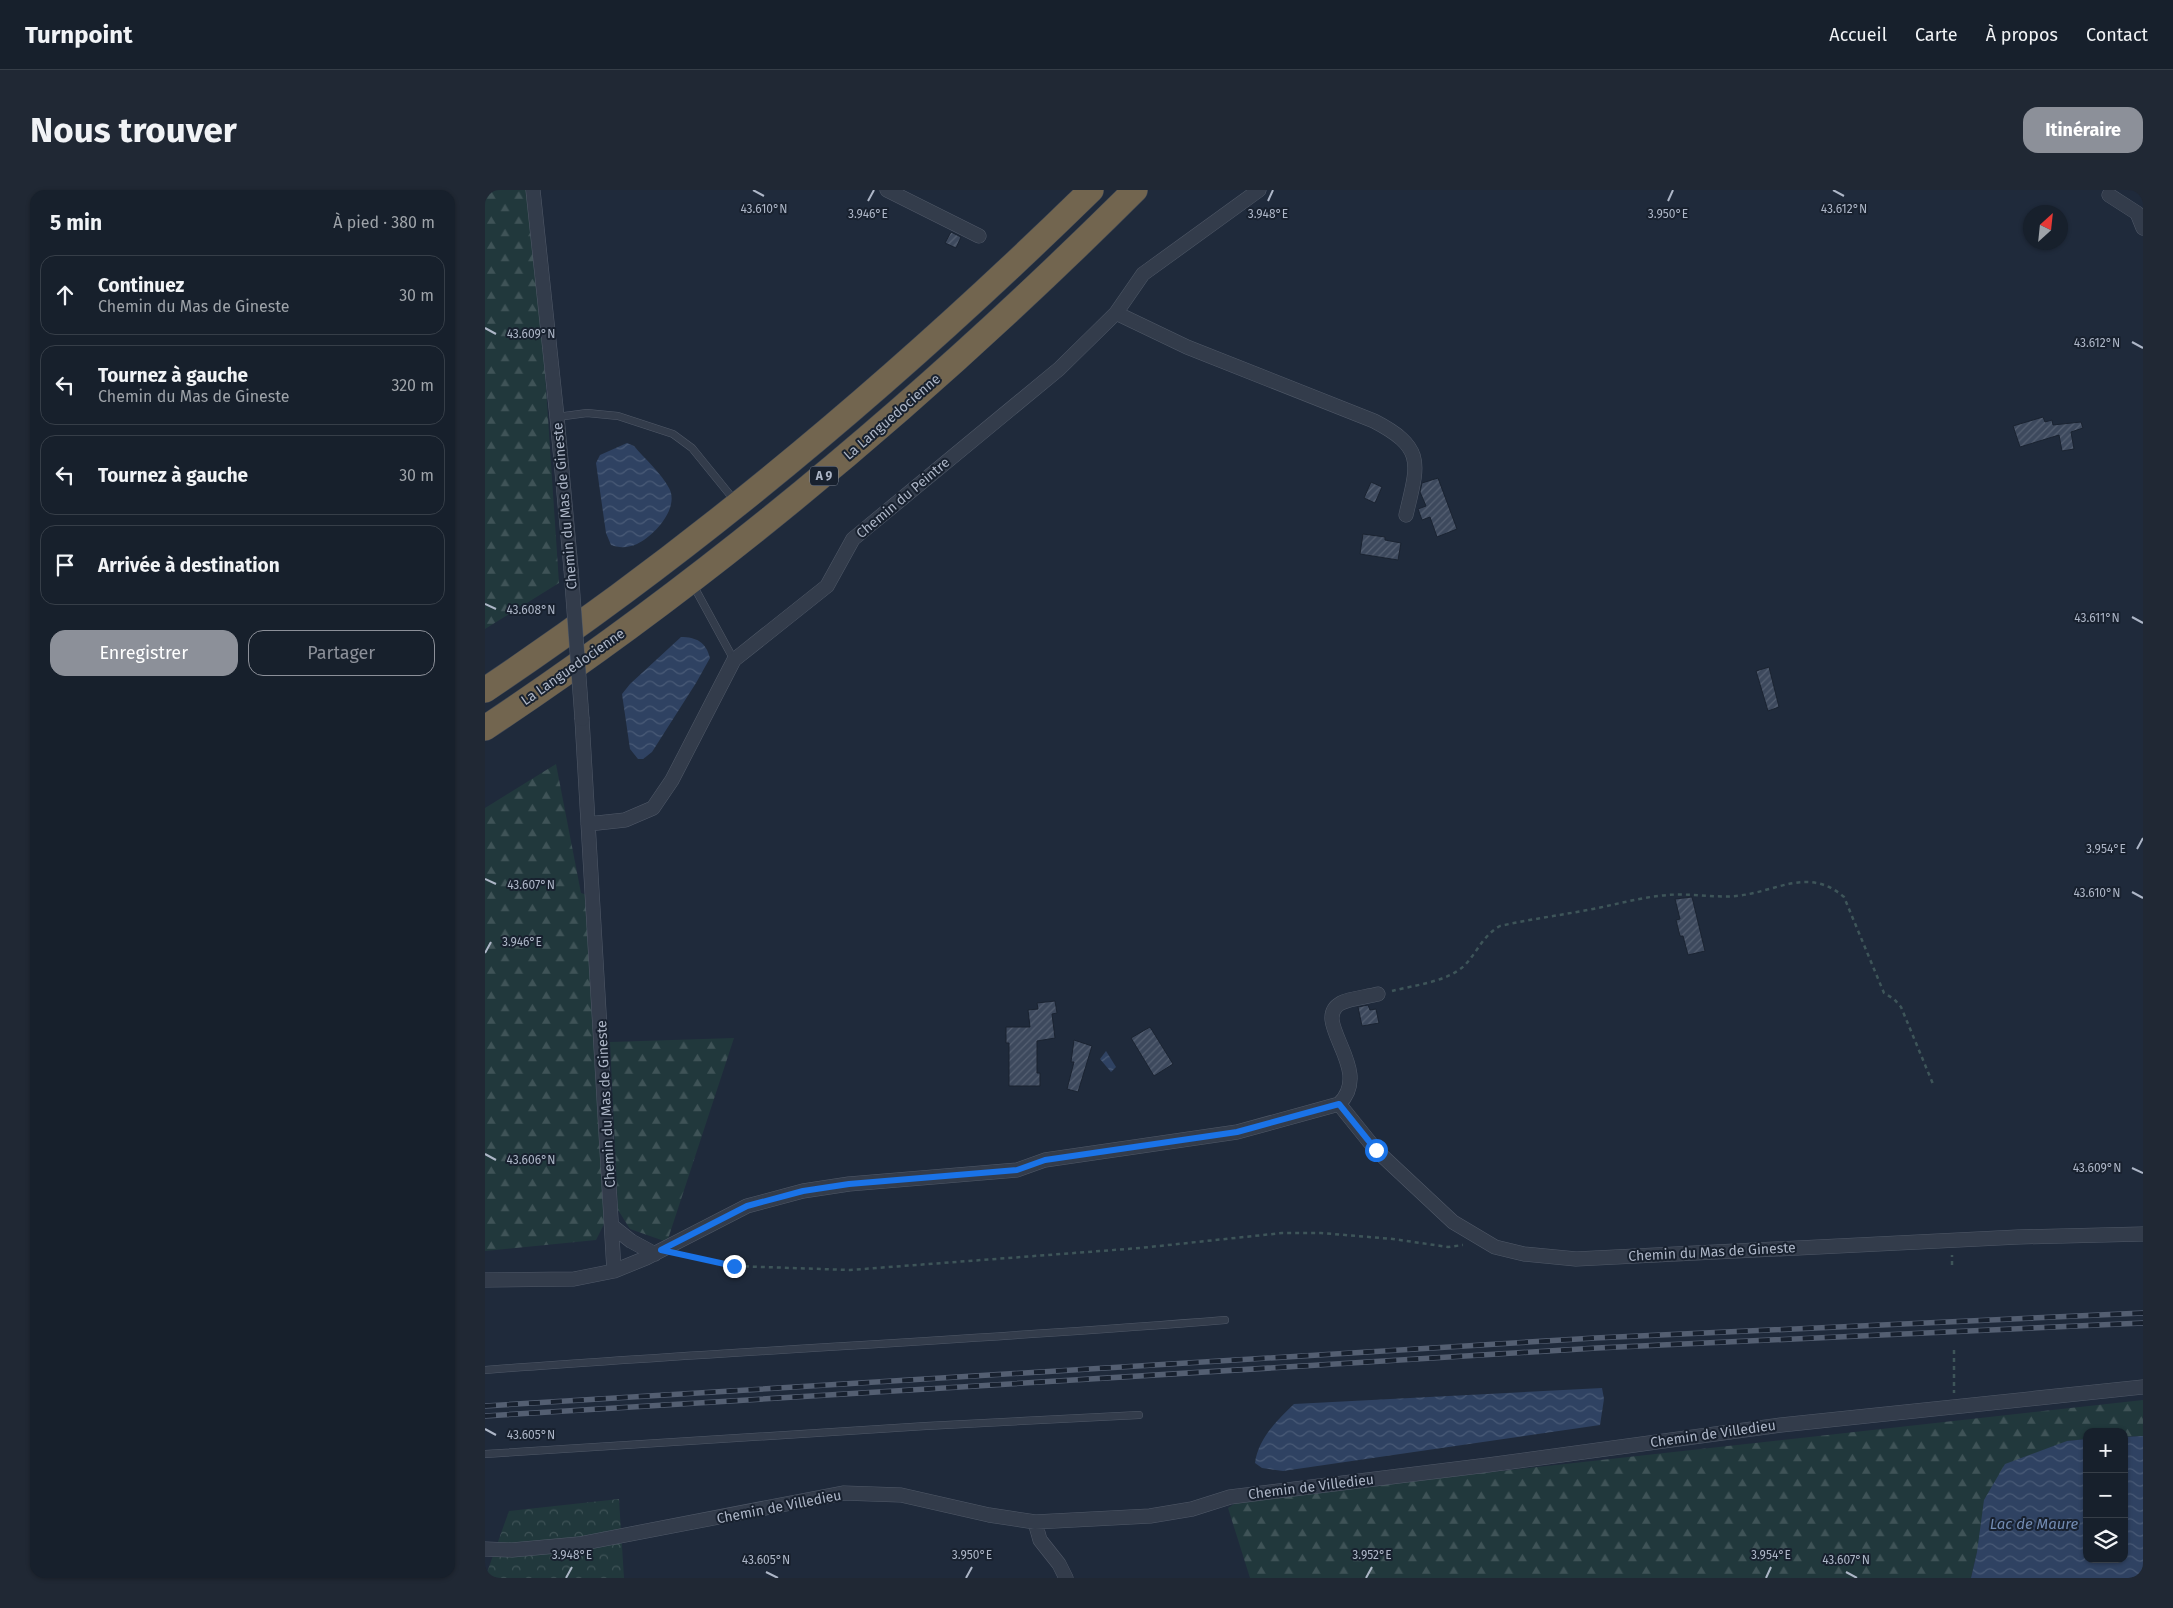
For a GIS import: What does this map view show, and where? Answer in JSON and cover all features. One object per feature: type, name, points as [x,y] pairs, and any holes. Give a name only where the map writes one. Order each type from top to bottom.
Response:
[{"type":"highway","name":"A 9","points":[[485,690],[624,592],[738,505],[895,373],[1012,267],[1091,190]]},
{"type":"highway","name":"La Languedocienne","points":[[485,728],[610,641],[794,501],[1013,309],[1135,190]]},
{"type":"street","name":"Chemin du Mas de Gineste","points":[[533,190],[571,569],[600,1002],[614,1271]]},
{"type":"street","points":[[887,190],[979,236]]},
{"type":"street","name":"Chemin du Peintre","points":[[587,824],[625,820],[653,808],[672,780],[734,660],[827,586],[853,539],[1059,369],[1116,313],[1143,274],[1259,190]]},
{"type":"street","points":[[2109,195],[2137,213],[2143,228]]},
{"type":"street","points":[[1116,313],[1187,347],[1374,421],[1397,433],[1415,457],[1415,476],[1406,515]]},
{"type":"street","points":[[487,1277],[574,1279],[614,1271],[658,1252],[747,1206],[803,1191],[849,1184],[1017,1170],[1045,1160],[1237,1132],[1339,1104],[1347,1097],[1352,1082],[1348,1063],[1331,1020],[1333,1009],[1341,1003],[1378,994]]},
{"type":"street","name":"Chemin du Mas de Gineste","points":[[1339,1104],[1376,1150],[1453,1222],[1495,1247],[1517,1252],[1576,1259],[2018,1237],[2143,1234]]},
{"type":"street","points":[[612,1226],[631,1241],[658,1252]]},
{"type":"street","name":"Chemin de Villedieu","points":[[485,1549],[512,1550],[579,1544],[843,1493],[901,1495],[989,1515],[1035,1522],[1150,1516],[1192,1508],[1230,1497],[1497,1464],[1781,1425],[2143,1387]]},
{"type":"street","points":[[1035,1522],[1041,1540],[1059,1564],[1066,1578]]},
{"type":"lane","points":[[557,417],[587,413],[618,416],[673,434],[692,448],[738,505]]},
{"type":"lane","points":[[691,581],[734,660]]},
{"type":"lane","points":[[485,1370],[660,1356],[923,1342],[1225,1320]]},
{"type":"lane","points":[[485,1454],[925,1426],[1139,1416]]},
{"type":"path","points":[[1378,994],[1450,975],[1464,966],[1489,932],[1500,926],[1595,909],[1632,899],[1689,894],[1735,896],[1814,881],[1833,887],[1844,897],[1884,993],[1894,999],[1901,1007],[1933,1084]]},
{"type":"path","points":[[658,1252],[734,1266],[850,1270],[1140,1248],[1282,1233],[1321,1233],[1393,1239],[1448,1247],[1459,1247],[1468,1242],[1474,1235]]},
{"type":"path","points":[[1954,1350],[1954,1408]]},
{"type":"green space","points":[[485,190],[529,190],[543,343],[559,583],[485,629]]},
{"type":"green space","points":[[556,764],[581,893],[590,896],[611,1210],[596,1240],[485,1251],[485,808]]},
{"type":"green space","points":[[734,1038],[667,1242],[630,1229],[618,1210],[610,1042]]},
{"type":"green space","points":[[2143,1400],[2143,1436],[2128,1437],[2128,1428],[2083,1428],[2083,1439],[2067,1441],[1977,1552],[1971,1578],[1250,1578],[1228,1508],[1240,1500]]},
{"type":"green space","points":[[619,1499],[624,1578],[485,1578],[509,1511]]},
{"type":"water","points":[[627,443],[634,446],[662,477],[669,488],[671,504],[663,520],[651,535],[637,544],[620,547],[611,545],[606,533],[596,463],[600,455]]},
{"type":"water","points":[[681,637],[696,639],[703,644],[710,658],[652,752],[643,759],[638,759],[630,749],[622,694],[630,684]]},
{"type":"water","points":[[1106,1051],[1116,1067],[1111,1072],[1100,1059]]},
{"type":"water","points":[[1602,1388],[1604,1399],[1600,1425],[1283,1471],[1262,1468],[1255,1463],[1260,1446],[1269,1430],[1294,1404]]},
{"type":"water","name":"Lac de Maure","points":[[2143,1436],[2143,1578],[1971,1578],[1977,1552],[1984,1500],[2005,1464],[2067,1441],[2083,1439],[2083,1563],[2128,1563],[2128,1437]]},
{"type":"building","points":[[951,232],[961,237],[956,248],[945,243]]},
{"type":"building","points":[[2043,417],[2045,422],[2052,420],[2053,425],[2081,422],[2083,428],[2071,432],[2074,449],[2062,451],[2059,435],[2020,447],[2013,426]]},
{"type":"building","points":[[1438,478],[1457,529],[1437,537],[1430,517],[1422,520],[1418,509],[1426,506],[1420,492],[1422,483]]},
{"type":"building","points":[[1371,482],[1382,487],[1375,503],[1364,498]]},
{"type":"building","points":[[1363,534],[1385,537],[1385,540],[1401,543],[1398,560],[1360,554]]},
{"type":"building","points":[[1769,667],[1779,707],[1768,711],[1756,671]]},
{"type":"building","points":[[1692,897],[1705,951],[1688,955],[1676,920],[1680,919],[1675,899]]},
{"type":"building","points":[[1055,1001],[1057,1013],[1052,1014],[1055,1038],[1037,1041],[1037,1073],[1040,1073],[1040,1086],[1009,1086],[1009,1043],[1006,1043],[1006,1027],[1030,1027],[1028,1010],[1038,1009],[1037,1003]]},
{"type":"building","points":[[1368,1005],[1370,1010],[1376,1009],[1379,1023],[1362,1026],[1358,1007]]},
{"type":"building","points":[[1150,1027],[1173,1064],[1154,1076],[1131,1038]]},
{"type":"building","points":[[1074,1040],[1092,1046],[1078,1092],[1067,1089],[1074,1062],[1071,1062]]},
{"type":"railway","points":[[485,1406],[1595,1338],[2143,1313]]},
{"type":"railway","points":[[485,1416],[1597,1348],[2143,1323]]},
{"type":"route","points":[[734,1266],[661,1250],[747,1206],[803,1191],[849,1184],[1017,1170],[1045,1160],[1237,1132],[1339,1104],[1376,1150]]}]
